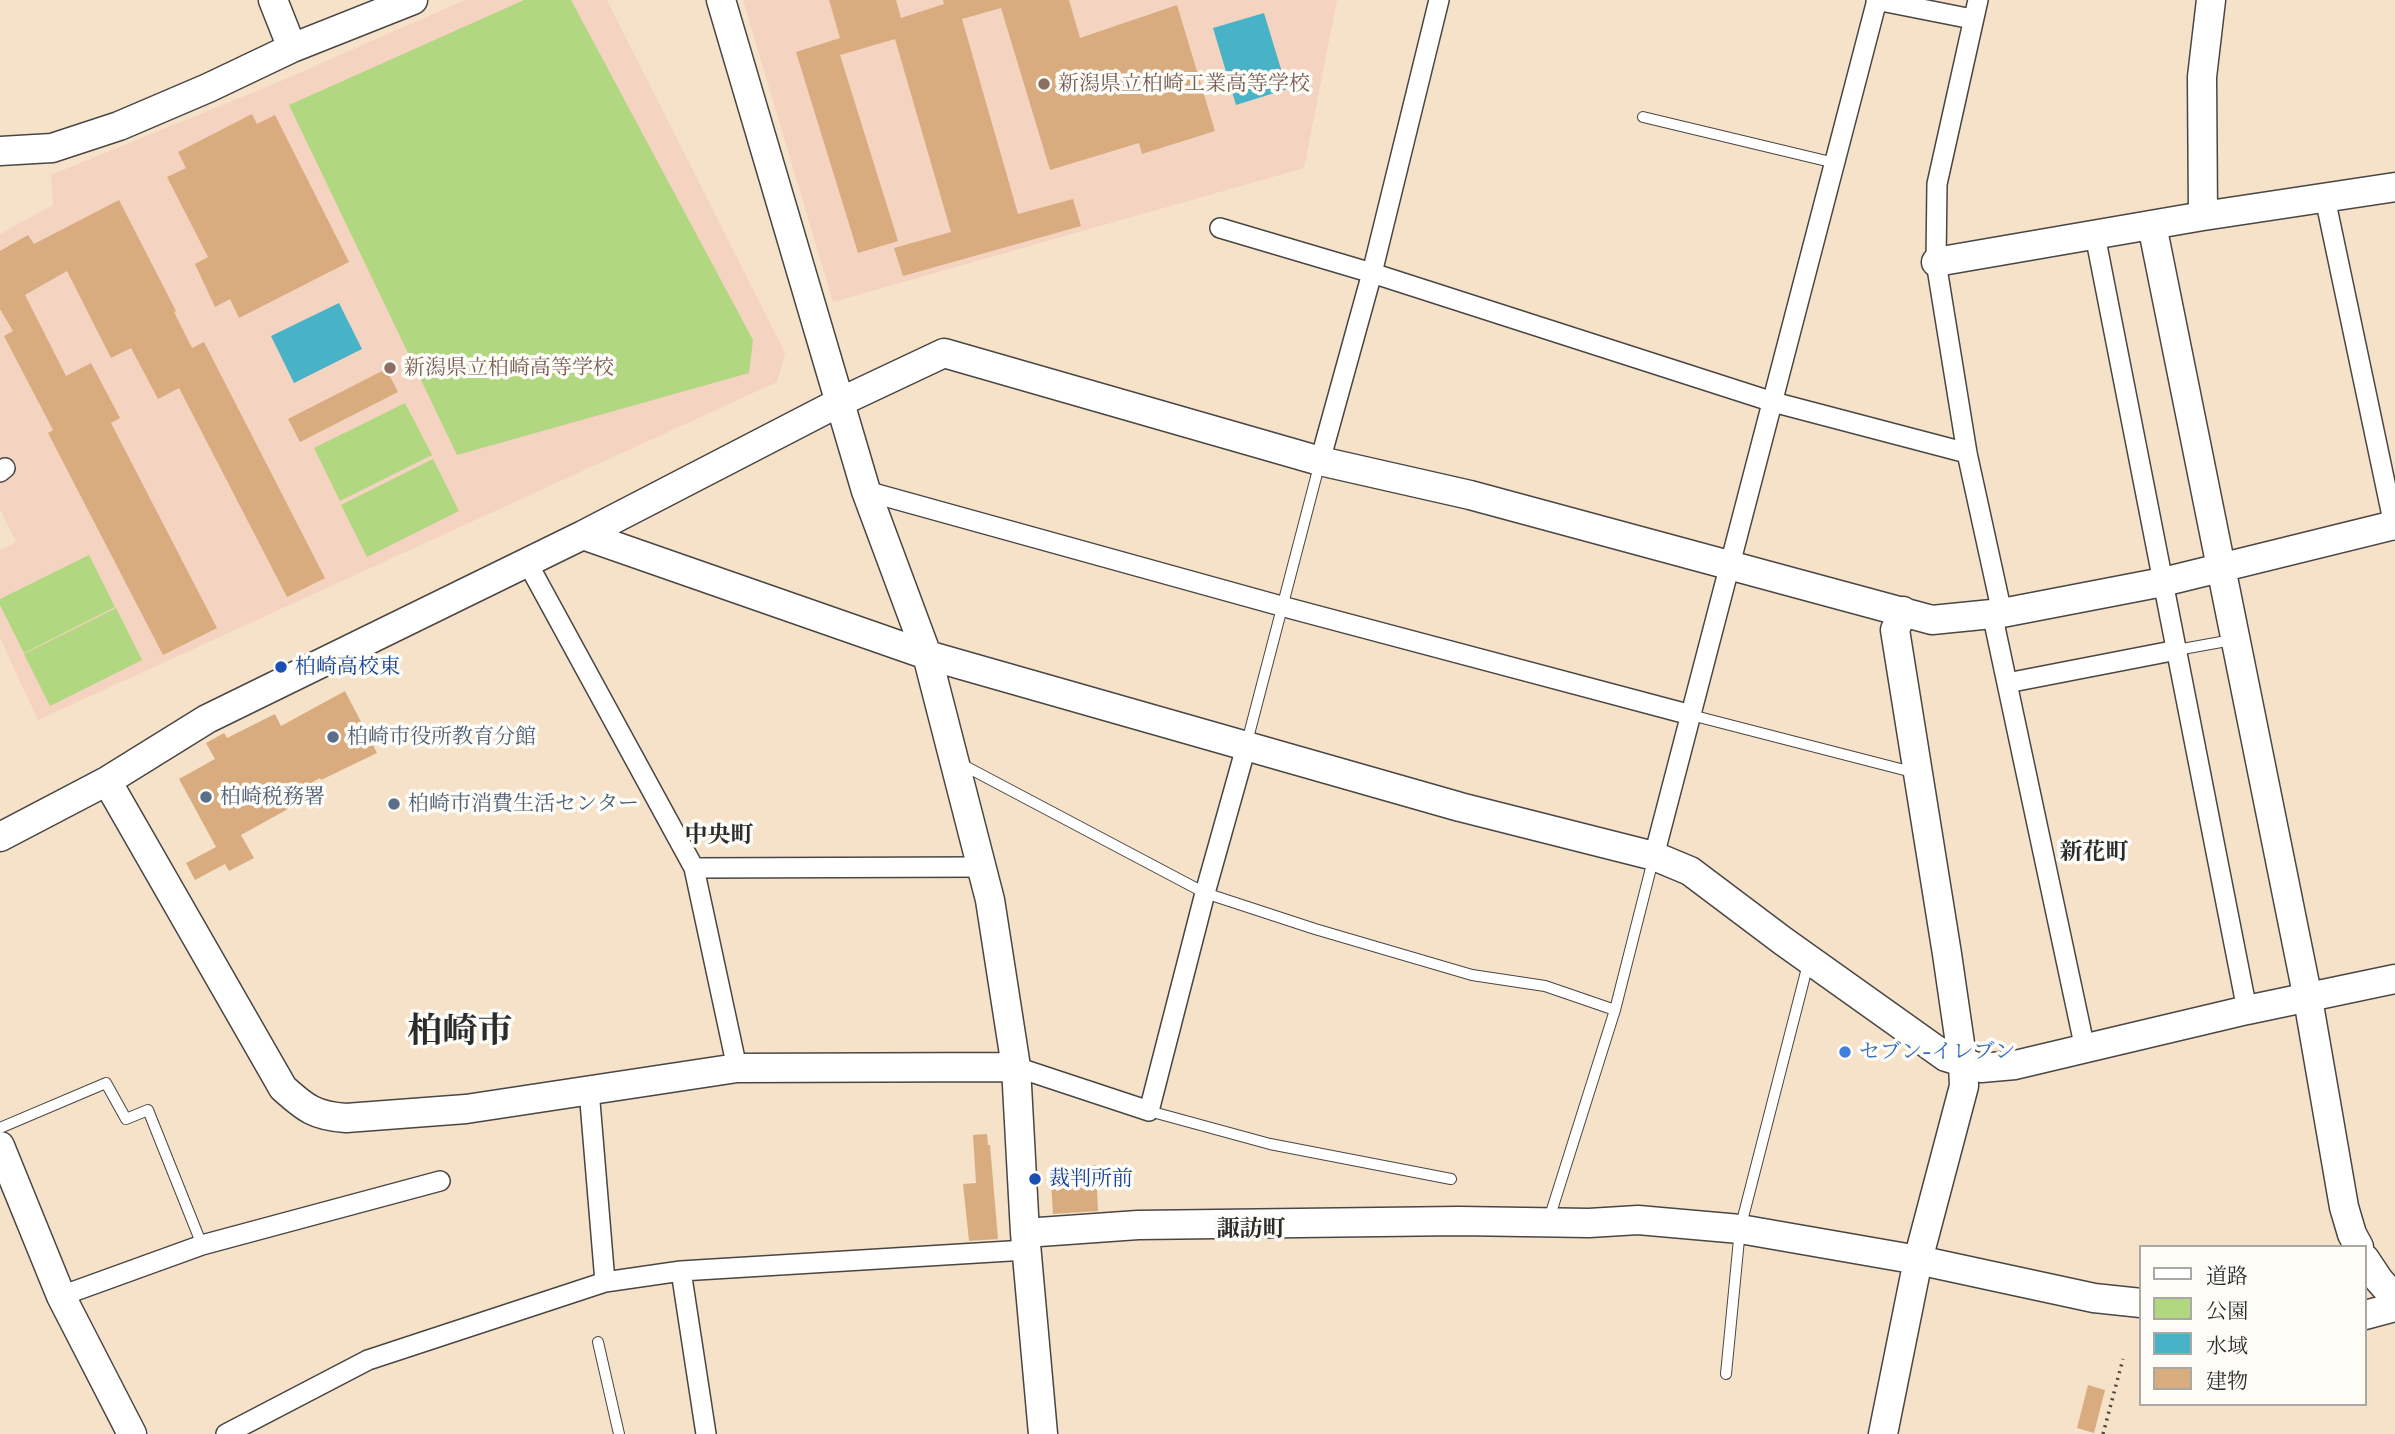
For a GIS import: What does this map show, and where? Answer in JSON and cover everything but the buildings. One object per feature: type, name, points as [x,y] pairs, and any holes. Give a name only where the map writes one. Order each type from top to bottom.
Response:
[{"type":"street","points":[[273,0],[292,48]]},
{"type":"street","points":[[0,150],[52,148],[119,125],[208,88],[292,48],[414,0]]},
{"type":"street","points":[[721,0],[866,491],[926,655],[990,900],[1016,1067],[1026,1241],[1043,1434]]},
{"type":"street","points":[[1320,461],[1372,272],[1439,0]]},
{"type":"street","points":[[1654,856],[1877,0],[1975,9],[1937,184],[1936,262],[2007,683],[2085,1049]]},
{"type":"street","points":[[2203,216],[2202,77],[2211,0]]},
{"type":"street","points":[[1936,262],[2203,216],[2395,187]]},
{"type":"street","points":[[0,838],[107,781],[207,719],[583,536],[840,402],[944,353],[1320,461],[1470,495],[1932,620],[1997,613],[2163,582],[2395,527],[2389,475],[2325,198]]},
{"type":"street","points":[[2152,225],[2308,999],[2344,1207],[2358,1245]]},
{"type":"street","points":[[1220,228],[1372,272],[1773,402],[1967,453]]},
{"type":"street","points":[[2095,235],[2247,1010]]},
{"type":"street","points":[[866,491],[1691,715]]},
{"type":"street","points":[[583,536],[926,655],[1460,807],[1654,856],[1690,871],[1946,1057],[1981,1068],[2015,1065],[2395,978]]},
{"type":"street","points":[[527,562],[694,868],[737,1068]]},
{"type":"street","points":[[1883,1434],[1918,1260],[1964,1086],[1963,1063],[1895,630],[1903,611]]},
{"type":"street","points":[[2007,683],[2177,650]]},
{"type":"street","points":[[107,781],[283,1088],[310,1111],[326,1117],[346,1118],[466,1109],[737,1068],[1016,1067],[1149,1111],[1246,747]]},
{"type":"street","points":[[694,868],[981,867]]},
{"type":"street","points":[[589,1090],[605,1282]]},
{"type":"street","points":[[0,1146],[61,1296],[132,1434]]},
{"type":"street","points":[[61,1296],[202,1245],[440,1181]]},
{"type":"street","points":[[226,1434],[368,1360],[605,1282],[681,1271],[1026,1241],[1138,1225],[1638,1220],[1740,1229],[1918,1260],[2094,1298],[2140,1303]]},
{"type":"street","points":[[2367,1262],[2395,1297]]},
{"type":"street","points":[[681,1271],[706,1434]]},
{"type":"street","points":[[2367,1314],[2395,1307]]},
{"type":"lane","points":[[1643,117],[1835,163]]},
{"type":"lane","points":[[1246,747],[1320,461]]},
{"type":"lane","points":[[2177,650],[2236,639]]},
{"type":"lane","points":[[1691,715],[1916,773]]},
{"type":"lane","points":[[954,761],[1205,893],[1315,929],[1472,975],[1545,986],[1615,1010]]},
{"type":"lane","points":[[1548,1222],[1615,1010],[1654,856]]},
{"type":"lane","points":[[1726,1374],[1740,1229],[1809,960]]},
{"type":"lane","points":[[0,1128],[106,1083],[126,1119],[148,1110],[202,1245]]},
{"type":"lane","points":[[1149,1111],[1270,1144],[1451,1179]]},
{"type":"lane","points":[[598,1342],[619,1434]]},
{"type":"path","points":[[2103,1434],[2123,1359]]},
{"type":"shaded area","name":"新潟県立柏崎高等学校","points":[[465,0],[607,0],[785,353],[777,382],[38,720],[0,638],[0,550],[16,542],[0,509],[0,234],[53,205],[51,175],[281,81]]},
{"type":"shaded area","name":"新潟県立柏崎工業高等学校","points":[[743,0],[1337,0],[1304,168],[833,302]]},
{"type":"green space","points":[[524,0],[571,0],[753,340],[749,373],[457,455],[289,105]]},
{"type":"green space","points":[[405,403],[432,455],[340,501],[314,448]]},
{"type":"green space","points":[[433,459],[459,511],[367,557],[341,505]]},
{"type":"green space","points":[[89,555],[115,607],[24,653],[0,605],[0,599]]},
{"type":"green space","points":[[116,608],[142,660],[50,706],[24,654]]},
{"type":"water","points":[[1264,13],[1287,89],[1236,105],[1213,28]]},
{"type":"water","points":[[339,303],[362,349],[294,383],[271,336]]},
{"type":"place","name":"新潟県立柏崎工業高等学校","points":[[1044,84]]},
{"type":"place","name":"新潟県立柏崎高等学校","points":[[390,368]]},
{"type":"place","name":"柏崎高校東","points":[[281,667]]},
{"type":"place","name":"柏崎市役所教育分館","points":[[333,737]]},
{"type":"place","name":"柏崎税務署","points":[[206,797]]},
{"type":"place","name":"柏崎市消費生活センター","points":[[394,804]]},
{"type":"place","name":"セブン-イレブン","points":[[1845,1052]]},
{"type":"place","name":"裁判所前","points":[[1035,1179]]},
{"type":"district","name":"中央町","points":[[719,835]]},
{"type":"district","name":"新花町","points":[[2094,852]]},
{"type":"district","name":"柏崎市","points":[[460,1032]]},
{"type":"district","name":"諏訪町","points":[[1251,1229]]}]
